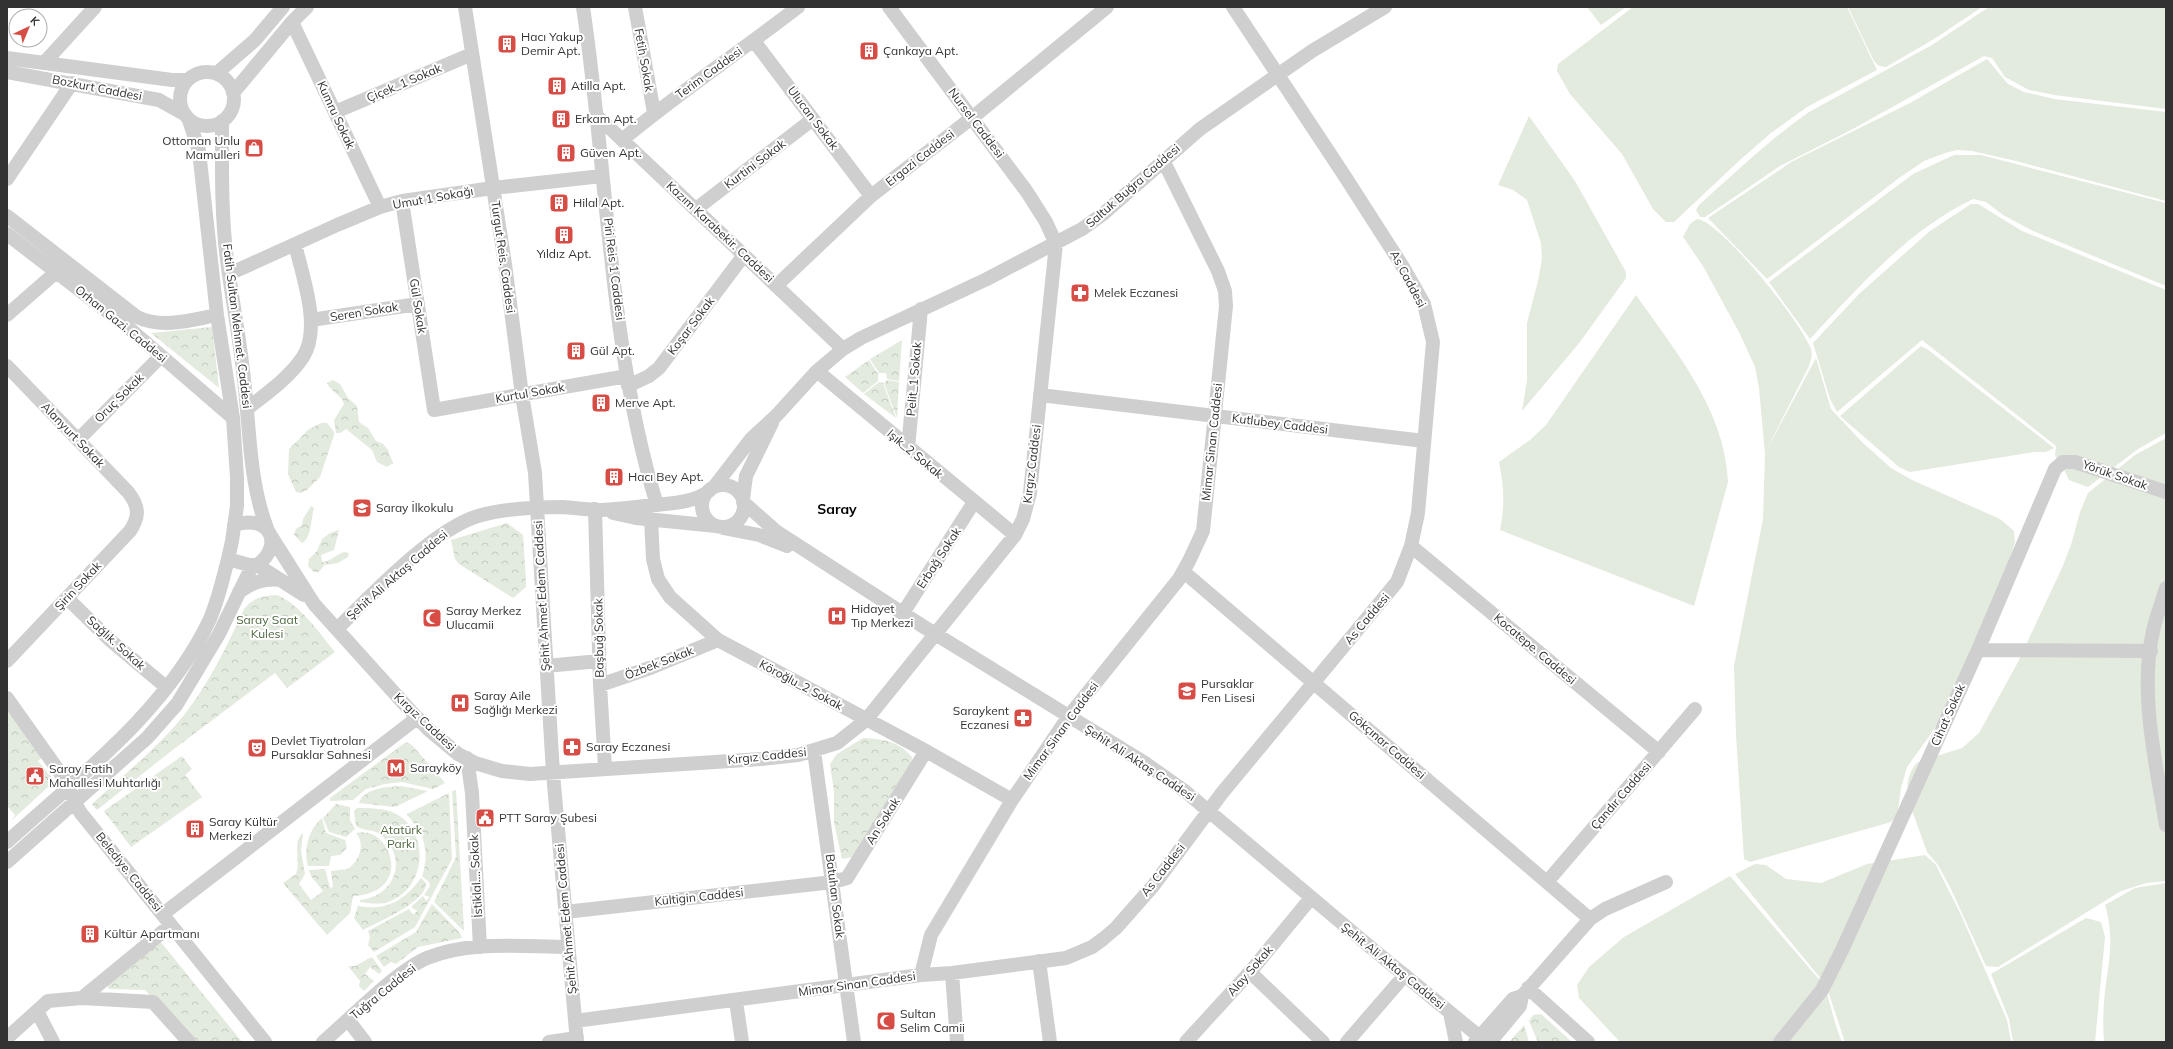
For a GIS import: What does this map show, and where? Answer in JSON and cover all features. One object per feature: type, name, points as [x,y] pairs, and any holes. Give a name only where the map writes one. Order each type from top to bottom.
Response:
[{"type":"street","points":[[44,63],[95,7]]},
{"type":"street","points":[[217,73],[255,40],[283,7]]},
{"type":"street","points":[[233,93],[292,22],[307,7]]},
{"type":"street","name":"Turgut Reis. Caddesi","points":[[465,7],[505,264],[522,395],[535,473],[537,508]]},
{"type":"street","name":"Piri Reis 1 Caddesi","points":[[583,7],[597,116],[602,176],[628,381],[645,463],[657,505]]},
{"type":"street","name":"Fetih Sokak","points":[[635,7],[654,113]]},
{"type":"street","name":"Terim Caddesi","points":[[622,140],[654,113],[754,41],[798,7]]},
{"type":"street","name":"Nursel Caddesi","points":[[889,7],[1027,192],[1046,222],[1056,244]]},
{"type":"street","name":"Ergazi Caddesi","points":[[776,286],[871,196],[972,118],[1107,7]]},
{"type":"street","name":"As Caddesi","points":[[921,975],[952,974],[1066,958],[1092,947],[1116,928],[1153,886],[1209,810],[1397,582],[1411,546],[1418,513],[1433,342],[1424,304],[1403,267],[1233,7]]},
{"type":"street","name":"Saltuk Buğra Caddesi","points":[[711,489],[751,438],[776,416],[817,371],[843,348],[921,309],[988,279],[1056,244],[1103,214],[1200,129],[1277,74],[1385,7]]},
{"type":"street","name":"Kumru Sokak","points":[[292,22],[380,207]]},
{"type":"street","name":"Ulucan Sokak","points":[[754,41],[871,196]]},
{"type":"street","name":"Çiçek_1 Sokak","points":[[335,112],[472,54]]},
{"type":"street","name":"Bozkurt Caddesi","points":[[7,58],[172,80],[187,80]]},
{"type":"street","name":"Bozkurt Caddesi","points":[[7,72],[159,100],[186,117]]},
{"type":"street","points":[[186,117],[197,125],[206,126],[222,121],[229,116],[233,107],[233,93],[227,81],[217,73],[203,72],[187,80]]},
{"type":"street","name":"Fatih Sultan Mehmet. Caddesi","points":[[7,862],[71,795],[147,711],[166,687],[194,648],[210,618],[228,559],[234,525],[237,482],[233,418],[217,315],[199,152],[179,96],[187,80]]},
{"type":"street","points":[[7,179],[72,83]]},
{"type":"street","name":"Kazım Karabekir. Caddesi","points":[[597,116],[843,348]]},
{"type":"street","name":"Kurtini Sokak","points":[[696,209],[814,120]]},
{"type":"street","name":"Fatih Sultan Mehmet. Caddesi","points":[[7,842],[147,738],[177,704],[205,661],[239,592],[254,566],[262,561],[268,552],[269,532],[260,508],[255,482],[239,331],[229,274],[222,182],[222,121]]},
{"type":"street","name":"Mimar Sinan Caddesi","points":[[575,1021],[736,1001],[921,975],[931,935],[1012,800],[1069,716],[1184,572],[1203,531],[1226,306],[1225,291],[1218,271],[1163,160]]},
{"type":"street","name":"Umut 1 Sokağı","points":[[229,274],[380,207],[402,201],[493,188],[602,176]]},
{"type":"street","name":"Gül Sokak","points":[[402,201],[434,410]]},
{"type":"street","name":"Orhan Gazi. Caddesi","points":[[7,216],[137,317],[156,323],[185,321],[217,315]]},
{"type":"street","name":"Orhan Gazi. Caddesi","points":[[7,234],[98,303],[233,418]]},
{"type":"street","points":[[248,409],[279,383],[303,356],[311,336],[311,320],[295,244]]},
{"type":"street","name":"Kırgız Caddesi","points":[[254,566],[282,580],[314,604],[417,718],[445,744],[467,758],[502,771],[553,773],[606,767],[761,759],[814,751],[837,743],[866,720],[937,634],[1015,535],[1028,505],[1056,244]]},
{"type":"street","name":"Koşar Sokak","points":[[628,381],[650,376],[659,368],[744,255]]},
{"type":"street","points":[[7,315],[67,262]]},
{"type":"street","name":"Seren Sokak","points":[[311,320],[418,304]]},
{"type":"street","name":"Pelit_1 Sokak","points":[[908,448],[921,309]]},
{"type":"street","name":"Oruç Sokak","points":[[78,440],[161,356]]},
{"type":"street","name":"Alanyurt Sokak","points":[[7,366],[111,473],[137,506]]},
{"type":"street","name":"Işık_2 Sokak","points":[[817,371],[908,448],[1015,535]]},
{"type":"street","name":"Kurtul Sokak","points":[[434,410],[522,395],[628,381]]},
{"type":"street","name":"Kutlubey Caddesi","points":[[1040,395],[1424,441]]},
{"type":"street","name":"Saltuk Buğra Caddesi","points":[[743,500],[746,476],[776,416]]},
{"type":"street","name":"Yörük Sokak","points":[[2063,462],[2075,462],[2166,492]]},
{"type":"street","name":"Cihat Sokak","points":[[1780,1042],[1822,990],[1833,969],[1978,650],[2055,469],[2063,462]]},
{"type":"street","name":"Şehit Ali Aktaş Caddesi","points":[[337,629],[404,565],[452,528],[478,516],[516,509],[537,508],[598,510],[657,505],[690,500],[721,485],[734,488],[743,500],[777,532],[903,613],[1165,776],[1209,810],[1311,898],[1450,1012],[1482,1041]]},
{"type":"street","points":[[711,489],[702,503],[702,510],[707,520],[719,527],[732,525],[741,518],[743,500]]},
{"type":"street","name":"Erbağ Sokak","points":[[903,613],[974,502]]},
{"type":"street","name":"Şirin Sokak","points":[[7,661],[130,531],[138,514],[137,506]]},
{"type":"street","name":"Şehit Ahmet Edem Caddesi","points":[[537,508],[553,773],[577,1040]]},
{"type":"street","name":"Şehit Ali Aktaş Caddesi","points":[[598,510],[651,519],[740,530],[778,542],[826,564]]},
{"type":"street","name":"Başbuğ Sokak","points":[[598,510],[599,661],[606,767]]},
{"type":"street","name":"Köroğlu_2 Sokak","points":[[651,519],[653,559],[658,579],[670,597],[718,640],[926,751],[1012,800]]},
{"type":"street","points":[[234,525],[250,521],[257,522],[269,532]]},
{"type":"street","name":"Kırgız Caddesi","points":[[269,532],[314,604]]},
{"type":"street","name":"Kocatepe. Caddesi","points":[[1411,546],[1658,752]]},
{"type":"street","points":[[228,559],[254,566]]},
{"type":"street","name":"Gökçınar Caddesi","points":[[1184,572],[1590,919]]},
{"type":"street","points":[[239,592],[256,581],[270,579],[282,580]]},
{"type":"street","points":[[2166,588],[2152,632],[2148,677],[2151,736],[2166,825]]},
{"type":"street","name":"Sağlık. Sokak","points":[[67,598],[111,641],[166,687]]},
{"type":"street","name":"Özbek Sokak","points":[[600,685],[650,668],[718,640]]},
{"type":"street","points":[[1978,650],[2151,652]]},
{"type":"street","points":[[546,666],[599,661]]},
{"type":"street","name":"Belediye. Caddesi","points":[[7,698],[63,777],[71,795],[167,920],[264,1042]]},
{"type":"street","name":"Çandır Caddesi","points":[[1547,882],[1695,709]]},
{"type":"street","points":[[82,998],[167,920],[417,718]]},
{"type":"street","name":"Batuhan Sokak","points":[[814,751],[854,1042]]},
{"type":"street","name":"An Sokak","points":[[833,882],[847,878],[926,751]]},
{"type":"street","name":"İstiklal.... Sokak","points":[[467,758],[472,793],[480,947]]},
{"type":"street","name":"Kültigin Caddesi","points":[[565,912],[833,882]]},
{"type":"street","points":[[1482,1041],[1513,999],[1525,992],[1590,919],[1605,909],[1666,882]]},
{"type":"street","name":"Alay Sokak","points":[[1186,1042],[1250,972],[1311,898]]},
{"type":"street","name":"Tuğra Caddesi","points":[[323,1042],[392,982],[426,958],[459,949],[480,947],[568,946]]},
{"type":"street","points":[[1039,961],[1050,1042]]},
{"type":"street","points":[[1250,972],[1323,1042]]},
{"type":"street","points":[[952,974],[957,1042]]},
{"type":"street","points":[[1347,1042],[1405,975]]},
{"type":"street","points":[[1525,992],[1588,1042]]},
{"type":"street","points":[[7,1038],[48,1001],[82,998],[153,1002],[189,1042]]},
{"type":"street","points":[[736,1001],[742,1042]]},
{"type":"street","points":[[37,1011],[53,1042]]},
{"type":"street","points":[[1450,1012],[1456,1042]]},
{"type":"street","points":[[348,1020],[365,1042]]},
{"type":"street","points":[[549,1042],[577,1040]]},
{"type":"green space","points":[[1587,7],[1626,7],[1601,25]]},
{"type":"green space","points":[[1633,7],[1847,7],[1877,70],[1807,107],[1771,133],[1674,222],[1666,222],[1653,209],[1622,154],[1570,94],[1557,71],[1558,64]]},
{"type":"green space","points":[[1848,7],[1982,7],[1934,39],[1886,67],[1879,66],[1874,61]]},
{"type":"green space","points":[[1989,7],[2166,7],[2166,109],[2054,95],[2029,90],[2005,77],[1992,58],[1984,56],[1851,130],[1780,166],[1705,217],[1700,217],[1696,210],[1699,205],[1766,145],[1809,112],[1932,45]]},
{"type":"green space","points":[[1987,59],[2008,84],[2024,92],[2054,99],[2166,112],[2166,201],[2012,160],[1972,151],[1957,150],[1924,161],[1899,178],[1767,279],[1708,218],[1793,161],[1910,103]]},
{"type":"green space","points":[[1529,116],[1575,181],[1626,272],[1626,278],[1580,342],[1522,411],[1527,380],[1527,323],[1542,259],[1541,243],[1527,200],[1513,190],[1498,185]]},
{"type":"green space","points":[[1954,155],[1981,155],[2166,203],[2166,286],[2033,231],[2003,215],[1986,202],[1973,199],[1949,212],[1906,243],[1866,280],[1810,339],[1769,282],[1913,174]]},
{"type":"green space","points":[[1971,204],[1978,204],[2022,231],[2166,290],[2166,433],[2138,449],[2088,487],[2069,480],[2064,469],[2055,456],[2056,446],[1922,340],[1837,412],[1830,399],[1813,343],[1859,294],[1930,231]]},
{"type":"green space","points":[[1697,219],[1708,224],[1742,255],[1778,298],[1805,337],[1812,351],[1809,366],[1765,453],[1816,358],[1831,409],[1863,443],[1891,468],[1912,480],[2000,519],[2014,531],[2015,542],[1982,646],[1968,675],[1930,735],[1907,767],[1901,788],[1897,816],[1891,822],[1750,862],[1744,859],[1736,735],[1734,666],[1763,519],[1765,454],[1759,388],[1755,367],[1740,334],[1703,266],[1683,237],[1690,224]]},
{"type":"green space","points":[[1636,295],[1682,360],[1696,383],[1718,430],[1725,456],[1728,482],[1694,606],[1500,530],[1503,513],[1503,496],[1499,462],[1530,440],[1546,425]]},
{"type":"green space","points":[[212,327],[219,388],[151,333]]},
{"type":"green space","points":[[902,340],[899,381],[887,379],[886,373],[879,373],[870,359]]},
{"type":"green space","points":[[1921,346],[1927,349],[2054,448],[2046,452],[2034,452],[1910,472],[1899,467],[1840,416]]},
{"type":"green space","points":[[869,360],[878,374],[878,381],[863,393],[845,377]]},
{"type":"green space","points":[[333,380],[340,384],[348,398],[357,406],[359,422],[368,428],[376,441],[383,444],[388,450],[393,463],[387,467],[377,462],[372,450],[346,429],[340,433],[336,433],[334,420],[344,404],[341,398],[327,383]]},
{"type":"green space","points":[[887,380],[899,382],[897,418],[884,383]]},
{"type":"green space","points":[[879,382],[883,383],[896,418],[864,394]]},
{"type":"green space","points":[[321,423],[327,423],[334,432],[334,435],[320,477],[307,490],[300,493],[296,492],[288,474],[289,449],[308,430]]},
{"type":"green space","points":[[2166,438],[2166,881],[2146,883],[2121,891],[1998,967],[1986,966],[1951,889],[1938,865],[1927,852],[1908,799],[1908,779],[1918,762],[1962,748],[1979,733],[2018,662],[2062,568],[2071,545],[2080,512],[2088,493],[2135,455]]},
{"type":"green space","points":[[311,506],[314,508],[308,537],[302,543],[294,535],[296,529],[302,525],[303,519]]},
{"type":"green space","points":[[507,523],[523,535],[526,587],[513,598],[459,564],[455,559],[451,540]]},
{"type":"green space","points":[[339,530],[334,550],[321,555],[322,562],[328,561],[344,552],[349,553],[348,557],[338,563],[324,565],[319,572],[314,572],[308,566],[309,559],[317,551],[322,539],[330,533]]},
{"type":"green space","name":"Saray Saat Kulesi","points":[[277,595],[294,605],[302,612],[335,652],[287,688],[275,673],[170,752],[97,810],[92,804],[163,739],[184,715],[202,690],[217,664],[244,609],[251,602],[259,598]]},
{"type":"green space","points":[[7,709],[44,756],[38,761],[53,779],[48,787],[12,820],[15,815],[7,806]]},
{"type":"green space","points":[[863,738],[884,740],[902,747],[912,757],[911,764],[853,857],[842,859],[834,823],[834,792],[830,764],[837,754]]},
{"type":"green space","points":[[406,742],[412,745],[445,783],[433,789],[402,782],[385,784],[366,789],[353,800],[330,801],[330,798]]},
{"type":"green space","points":[[182,756],[192,769],[185,775],[202,797],[131,847],[104,811]]},
{"type":"green space","points":[[401,786],[428,791],[395,807],[359,803],[366,794],[371,791]]},
{"type":"green space","points":[[456,790],[464,931],[434,902],[456,857],[452,791]]},
{"type":"green space","points":[[449,793],[452,859],[415,927],[374,952],[368,945],[370,937],[368,931],[409,909],[413,915],[417,911],[411,907],[423,896],[426,901],[430,897],[424,895],[430,886],[429,882],[422,876],[425,865],[424,843],[419,829],[407,814]]},
{"type":"green space","points":[[336,804],[350,807],[350,820],[355,829],[346,837],[329,832],[323,818]]},
{"type":"green space","name":"Atatürk Parkı","points":[[357,808],[381,809],[394,813],[406,821],[414,832],[419,845],[420,859],[417,873],[411,885],[401,895],[385,903],[378,904],[360,902],[360,900],[372,897],[382,892],[394,875],[396,865],[390,845],[381,835],[356,826],[354,811]]},
{"type":"green space","points":[[322,818],[326,833],[345,840],[347,848],[340,855],[331,856],[329,866],[308,866],[306,853],[308,840],[317,823]]},
{"type":"green space","points":[[303,833],[301,851],[305,874],[299,884],[311,900],[323,891],[311,876],[309,870],[325,869],[330,888],[333,887],[331,871],[348,869],[358,857],[361,843],[356,833],[368,833],[379,839],[387,848],[391,860],[390,872],[385,884],[372,892],[353,896],[350,913],[327,935],[283,883],[296,874],[298,864],[297,847]]},
{"type":"green space","points":[[1925,855],[1936,865],[1961,915],[2007,1020],[2011,1042],[1845,1042],[1826,985],[1735,874],[1755,864],[1766,865],[1786,879],[1821,883],[1867,864]]},
{"type":"green space","points":[[1730,876],[1824,985],[1842,1042],[1620,1042],[1579,998],[1577,985],[1589,967],[1624,937]]},
{"type":"green space","points":[[421,878],[426,883],[424,890],[419,897],[390,917],[363,930],[354,918],[358,906],[378,907],[394,902],[408,893]]},
{"type":"green space","points":[[2166,883],[2166,1042],[2104,1042],[2103,1027],[2105,989],[2110,954],[2110,931],[2105,905],[2135,888]]},
{"type":"green space","points":[[432,904],[460,933],[462,938],[418,947],[396,964],[391,962],[384,967],[376,956],[416,932]]},
{"type":"green space","points":[[2086,918],[2101,922],[2105,937],[2095,1042],[2013,1042],[2009,1019],[1991,974]]},
{"type":"green space","points":[[160,941],[242,1042],[194,1042],[145,990],[109,989],[105,979]]},
{"type":"green space","points":[[372,957],[382,971],[379,974],[370,967],[365,974],[374,981],[364,991],[359,986],[360,981],[348,966],[355,966]]},
{"type":"green space","points":[[1541,1014],[1572,1042],[1538,1042],[1529,1021],[1533,1015]]},
{"type":"green space","points":[[1524,1025],[1529,1042],[1509,1042]]},
{"type":"place","name":"Hacı Yakup Demir Apt.","points":[[507,44]]},
{"type":"place","name":"Çankaya Apt.","points":[[869,51]]},
{"type":"place","name":"Atilla Apt.","points":[[557,86]]},
{"type":"place","name":"Erkam Apt.","points":[[561,119]]},
{"type":"place","name":"Ottoman Unlu Mamulleri","points":[[254,148]]},
{"type":"place","name":"Güven Apt.","points":[[566,153]]},
{"type":"place","name":"Hilal Apt.","points":[[559,203]]},
{"type":"place","name":"Yıldız Apt.","points":[[564,235]]},
{"type":"place","name":"Melek Eczanesi","points":[[1080,293]]},
{"type":"place","name":"Gül Apt.","points":[[576,351]]},
{"type":"place","name":"Merve Apt.","points":[[601,403]]},
{"type":"place","name":"Hacı Bey Apt.","points":[[614,477]]},
{"type":"place","name":"Saray İlkokulu","points":[[362,508]]},
{"type":"place","name":"Hidayet Tıp Merkezi","points":[[837,616]]},
{"type":"place","name":"Saray Merkez Ulucamii","points":[[432,618]]},
{"type":"place","name":"Pursaklar Fen Lisesi","points":[[1187,691]]},
{"type":"place","name":"Saray Aile Sağlığı Merkezi","points":[[460,703]]},
{"type":"place","name":"Saraykent Eczanesi","points":[[1023,718]]},
{"type":"place","name":"Saray Eczanesi","points":[[572,747]]},
{"type":"place","name":"Devlet Tiyatroları Pursaklar Sahnesi","points":[[257,748]]},
{"type":"place","name":"Sarayköy","points":[[396,768]]},
{"type":"place","name":"Saray Fatih Mahallesi Muhtarlığı","points":[[35,776]]},
{"type":"place","name":"PTT Saray Şubesi","points":[[485,818]]},
{"type":"place","name":"Saray Kültür Merkezi","points":[[195,829]]},
{"type":"place","name":"Kültür Apartmanı","points":[[90,934]]},
{"type":"place","name":"Sultan Selim Camii","points":[[886,1021]]},
{"type":"district","name":"Saray","points":[[837,509]]}]
